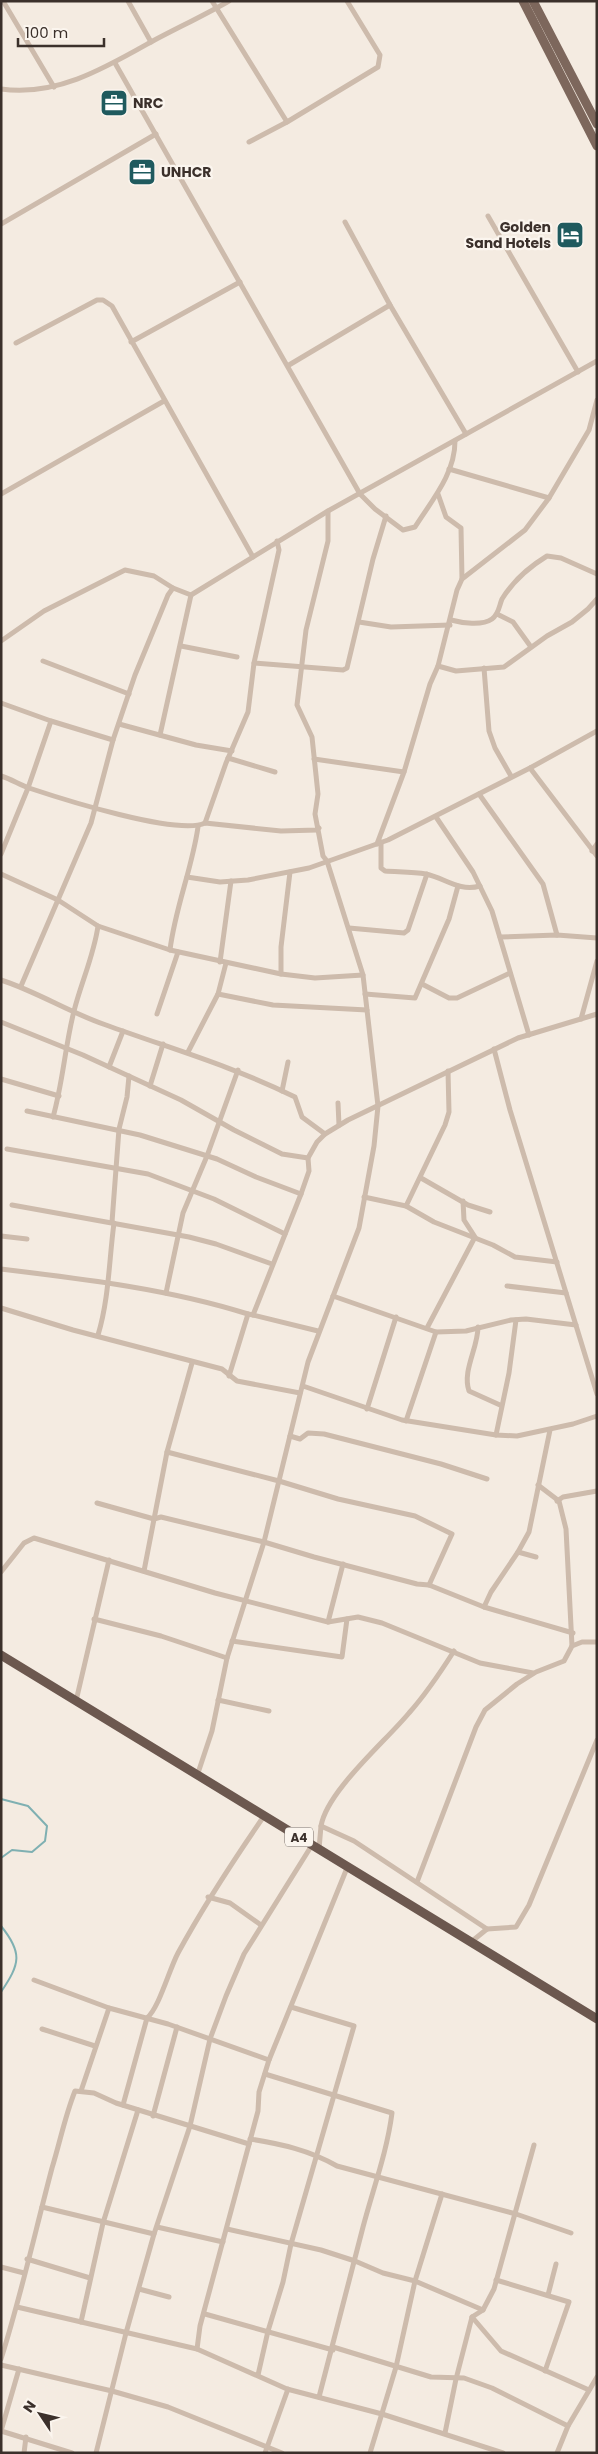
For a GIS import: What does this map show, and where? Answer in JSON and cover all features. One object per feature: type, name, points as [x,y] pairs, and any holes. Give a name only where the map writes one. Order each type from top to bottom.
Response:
[{"type":"highway","name":"A4","points":[[1,1656],[597,2019]]},
{"type":"main road","points":[[522,1],[597,146]]},
{"type":"main road","points":[[533,1],[597,124]]},
{"type":"street","points":[[3,1],[54,86]]},
{"type":"street","points":[[128,1],[151,42]]},
{"type":"street","points":[[212,1],[287,122]]},
{"type":"street","points":[[1,89],[22,92],[54,86],[116,63],[151,42],[229,1]]},
{"type":"street","points":[[249,142],[287,122],[378,67],[380,54],[347,1]]},
{"type":"street","points":[[116,63],[360,494],[375,510],[386,516],[403,530],[415,527],[438,494],[455,455],[454,441]]},
{"type":"street","points":[[1,224],[156,134]]},
{"type":"street","points":[[488,216],[578,372]]},
{"type":"street","points":[[345,222],[390,305],[466,434]]},
{"type":"street","points":[[132,342],[240,282]]},
{"type":"street","points":[[16,343],[97,300],[103,300],[112,306],[253,557]]},
{"type":"street","points":[[288,364],[390,305]]},
{"type":"street","points":[[160,735],[191,595],[328,511],[597,361]]},
{"type":"street","points":[[462,579],[524,530],[549,498],[589,430],[597,400]]},
{"type":"street","points":[[1,494],[164,401]]},
{"type":"street","points":[[449,469],[518,491],[549,498]]},
{"type":"street","points":[[438,494],[446,517],[460,528],[462,579],[455,598],[438,666],[430,684],[404,772],[379,843],[381,868],[427,874],[471,889],[480,886]]},
{"type":"street","points":[[197,1776],[212,1731],[227,1658],[264,1542],[300,1393],[318,1331],[359,1228],[374,1146],[378,1106],[363,975],[327,861],[323,856],[315,814],[318,794],[312,737],[297,705],[306,630],[328,541],[328,511]]},
{"type":"street","points":[[254,663],[300,669],[343,670],[347,668],[373,559],[386,516]]},
{"type":"street","points":[[206,823],[228,758],[248,712],[254,663],[276,568],[279,550],[277,541]]},
{"type":"street","points":[[359,622],[391,627],[450,622],[464,624],[491,620],[497,614],[503,598],[516,580],[546,556],[561,558],[597,574]]},
{"type":"street","points":[[1,641],[44,611],[125,570],[154,576],[173,588],[191,595]]},
{"type":"street","points":[[21,986],[95,809],[113,740],[129,694],[152,632],[173,588]]},
{"type":"street","points":[[438,666],[456,672],[504,667],[531,647],[572,622],[588,609],[597,598]]},
{"type":"street","points":[[497,614],[512,622],[531,647]]},
{"type":"street","points":[[180,646],[237,657]]},
{"type":"street","points":[[43,661],[129,694]]},
{"type":"street","points":[[484,668],[489,731],[494,748],[511,776]]},
{"type":"street","points":[[1,702],[51,721],[113,740]]},
{"type":"street","points":[[1,854],[4,839],[28,788],[51,721]]},
{"type":"street","points":[[119,724],[196,745],[232,752]]},
{"type":"street","points":[[187,877],[231,882],[290,872],[379,843],[530,768],[597,731]]},
{"type":"street","points":[[228,758],[275,772]]},
{"type":"street","points":[[314,760],[404,772]]},
{"type":"street","points":[[530,768],[597,856]]},
{"type":"street","points":[[1,776],[28,788],[48,792],[95,809],[159,822],[198,827],[206,823],[281,831],[317,830],[319,828]]},
{"type":"street","points":[[479,794],[543,884],[556,935]]},
{"type":"street","points":[[436,816],[480,886],[492,911],[529,1035]]},
{"type":"street","points":[[170,950],[172,929],[194,856],[198,827]]},
{"type":"street","points":[[592,851],[597,844]]},
{"type":"street","points":[[281,974],[283,932],[290,872]]},
{"type":"street","points":[[1,874],[58,900],[98,926],[170,950],[281,974],[315,978],[363,975]]},
{"type":"street","points":[[349,928],[404,933],[408,930],[427,874]]},
{"type":"street","points":[[220,962],[231,882]]},
{"type":"street","points":[[365,994],[415,998],[449,919],[458,886]]},
{"type":"street","points":[[52,1117],[59,1096],[65,1048],[74,1011],[96,942],[98,926]]},
{"type":"street","points":[[500,937],[556,935],[597,938]]},
{"type":"street","points":[[158,1014],[178,952]]},
{"type":"street","points":[[581,1019],[597,961]]},
{"type":"street","points":[[188,1052],[218,994],[226,963]]},
{"type":"street","points":[[422,984],[449,998],[457,998],[510,973]]},
{"type":"street","points":[[1,980],[21,986],[74,1011],[124,1031],[238,1070],[295,1097],[302,1117],[325,1134]]},
{"type":"street","points":[[218,994],[273,1006],[367,1010]]},
{"type":"street","points":[[229,1376],[251,1314],[301,1194],[309,1171],[308,1158],[317,1142],[325,1134],[339,1125],[494,1049],[529,1035],[597,1014]]},
{"type":"street","points":[[1,1022],[129,1076],[282,1154],[308,1158]]},
{"type":"street","points":[[109,1067],[124,1031]]},
{"type":"street","points":[[150,1086],[163,1044]]},
{"type":"street","points":[[494,1049],[510,1110],[597,1394]]},
{"type":"street","points":[[282,1091],[288,1062]]},
{"type":"street","points":[[166,1293],[183,1213],[207,1156],[238,1070]]},
{"type":"street","points":[[406,1206],[421,1178],[449,1112],[448,1071]]},
{"type":"street","points":[[98,1335],[105,1311],[120,1129],[127,1097],[129,1076]]},
{"type":"street","points":[[1,1079],[59,1096]]},
{"type":"street","points":[[338,1103],[339,1125]]},
{"type":"street","points":[[27,1110],[52,1117],[120,1129],[207,1156],[301,1194]]},
{"type":"street","points":[[7,1149],[148,1174],[192,1191],[285,1234]]},
{"type":"street","points":[[421,1178],[468,1205],[490,1212]]},
{"type":"street","points":[[364,1198],[406,1206],[434,1222],[475,1237],[515,1257],[557,1262]]},
{"type":"street","points":[[463,1201],[464,1220],[475,1237]]},
{"type":"street","points":[[12,1205],[216,1244],[272,1264]]},
{"type":"street","points":[[1,1236],[27,1239]]},
{"type":"street","points":[[427,1328],[475,1237]]},
{"type":"street","points":[[1,1269],[166,1293],[214,1303],[318,1331]]},
{"type":"street","points":[[507,1286],[566,1293]]},
{"type":"street","points":[[333,1296],[436,1332],[453,1332],[516,1320],[576,1325]]},
{"type":"street","points":[[1,1308],[192,1363],[222,1369],[237,1381],[300,1393]]},
{"type":"street","points":[[367,1408],[396,1317]]},
{"type":"street","points":[[496,1435],[500,1406],[511,1364],[516,1320]]},
{"type":"street","points":[[478,1327],[478,1341],[468,1369],[469,1391],[500,1406]]},
{"type":"street","points":[[406,1421],[436,1332]]},
{"type":"street","points":[[144,1571],[167,1452],[192,1363]]},
{"type":"street","points":[[302,1386],[406,1421],[496,1435],[517,1436],[550,1430],[597,1416]]},
{"type":"street","points":[[484,1607],[491,1592],[529,1532],[550,1430]]},
{"type":"street","points":[[290,1436],[300,1439],[308,1433],[324,1434],[441,1464],[486,1479]]},
{"type":"street","points":[[167,1452],[280,1481],[338,1499],[415,1516],[451,1533],[428,1585]]},
{"type":"street","points":[[417,1882],[476,1727],[485,1710],[500,1696],[533,1673],[564,1661],[572,1646],[573,1633],[566,1529],[557,1501],[538,1485]]},
{"type":"street","points":[[557,1501],[563,1497],[597,1491]]},
{"type":"street","points":[[97,1503],[154,1519],[161,1517],[264,1542],[314,1557],[417,1584],[428,1585],[484,1607],[573,1633]]},
{"type":"street","points":[[1,1572],[24,1543],[34,1538],[244,1600],[328,1622],[358,1617],[382,1623],[480,1663],[533,1673]]},
{"type":"street","points":[[518,1552],[536,1557]]},
{"type":"street","points":[[76,1702],[109,1560]]},
{"type":"street","points":[[328,1622],[343,1564]]},
{"type":"street","points":[[94,1619],[160,1636],[227,1658]]},
{"type":"street","points":[[232,1641],[342,1657],[347,1619]]},
{"type":"street","points":[[572,1646],[582,1642],[597,1642]]},
{"type":"street","points":[[96,2453],[126,2333],[154,2234],[158,2227],[190,2126],[210,2040],[244,1954],[261,1925],[316,1847],[323,1814],[349,1779],[409,1714],[437,1678],[454,1651]]},
{"type":"street","points":[[218,1700],[269,1711]]},
{"type":"street","points":[[321,1826],[354,1841],[487,1928],[516,1928],[529,1905],[597,1740]]},
{"type":"street","points":[[123,2105],[147,2018],[153,2013],[166,1977],[208,1897],[264,1816]]},
{"type":"street","points":[[197,2350],[200,2326],[205,2314],[258,2111],[259,2092],[269,2060],[347,1868]]},
{"type":"street","points":[[208,1897],[230,1903],[261,1925]]},
{"type":"street","points":[[470,1942],[487,1928]]},
{"type":"street","points":[[34,1980],[109,2008],[177,2027],[269,2060]]},
{"type":"street","points":[[258,2375],[268,2331],[283,2282],[291,2244],[336,2094],[354,2026],[291,2007]]},
{"type":"street","points":[[81,2091],[109,2008]]},
{"type":"street","points":[[153,2116],[177,2027]]},
{"type":"street","points":[[42,2029],[95,2046]]},
{"type":"street","points":[[266,2074],[336,2094],[392,2113],[388,2140],[354,2260],[333,2349],[319,2397]]},
{"type":"street","points":[[1,2359],[17,2307],[27,2259],[65,2116],[75,2091],[94,2093],[153,2116],[250,2142],[279,2143],[317,2155],[337,2166],[516,2214],[571,2233]]},
{"type":"street","points":[[81,2322],[103,2223],[138,2110]]},
{"type":"street","points":[[446,2433],[456,2379],[472,2317],[483,2310],[496,2280],[534,2145]]},
{"type":"street","points":[[370,2453],[396,2366],[415,2282],[442,2194]]},
{"type":"street","points":[[42,2207],[154,2234]]},
{"type":"street","points":[[158,2227],[224,2242]]},
{"type":"street","points":[[227,2229],[354,2260],[383,2274],[415,2282],[483,2310]]},
{"type":"street","points":[[27,2259],[90,2278]]},
{"type":"street","points":[[548,2295],[556,2264]]},
{"type":"street","points":[[1,2267],[24,2272]]},
{"type":"street","points":[[496,2280],[569,2302],[545,2371]]},
{"type":"street","points":[[139,2290],[169,2297]]},
{"type":"street","points":[[17,2307],[197,2350],[288,2389],[446,2433],[503,2453]]},
{"type":"street","points":[[205,2314],[431,2377],[464,2378],[492,2388],[568,2426]]},
{"type":"street","points":[[472,2317],[500,2351],[589,2390]]},
{"type":"street","points":[[1,2365],[112,2390],[168,2407],[266,2450],[282,2453]]},
{"type":"street","points":[[19,2369],[2,2431],[72,2453]]},
{"type":"street","points":[[557,2453],[568,2426],[597,2377]]},
{"type":"street","points":[[266,2450],[288,2389]]},
{"type":"street","points":[[24,2453],[26,2437]]},
{"type":"waterway","points":[[1,1799],[28,1806],[47,1826],[45,1841],[32,1852],[12,1850],[1,1858]]},
{"type":"waterway","points":[[1,1926],[16,1951],[15,1966],[1,1992]]},
{"type":"place","name":"NRC","points":[[114,103]]},
{"type":"place","name":"UNHCR","points":[[142,172]]},
{"type":"place","name":"Golden Sand Hotels","points":[[570,235]]}]
